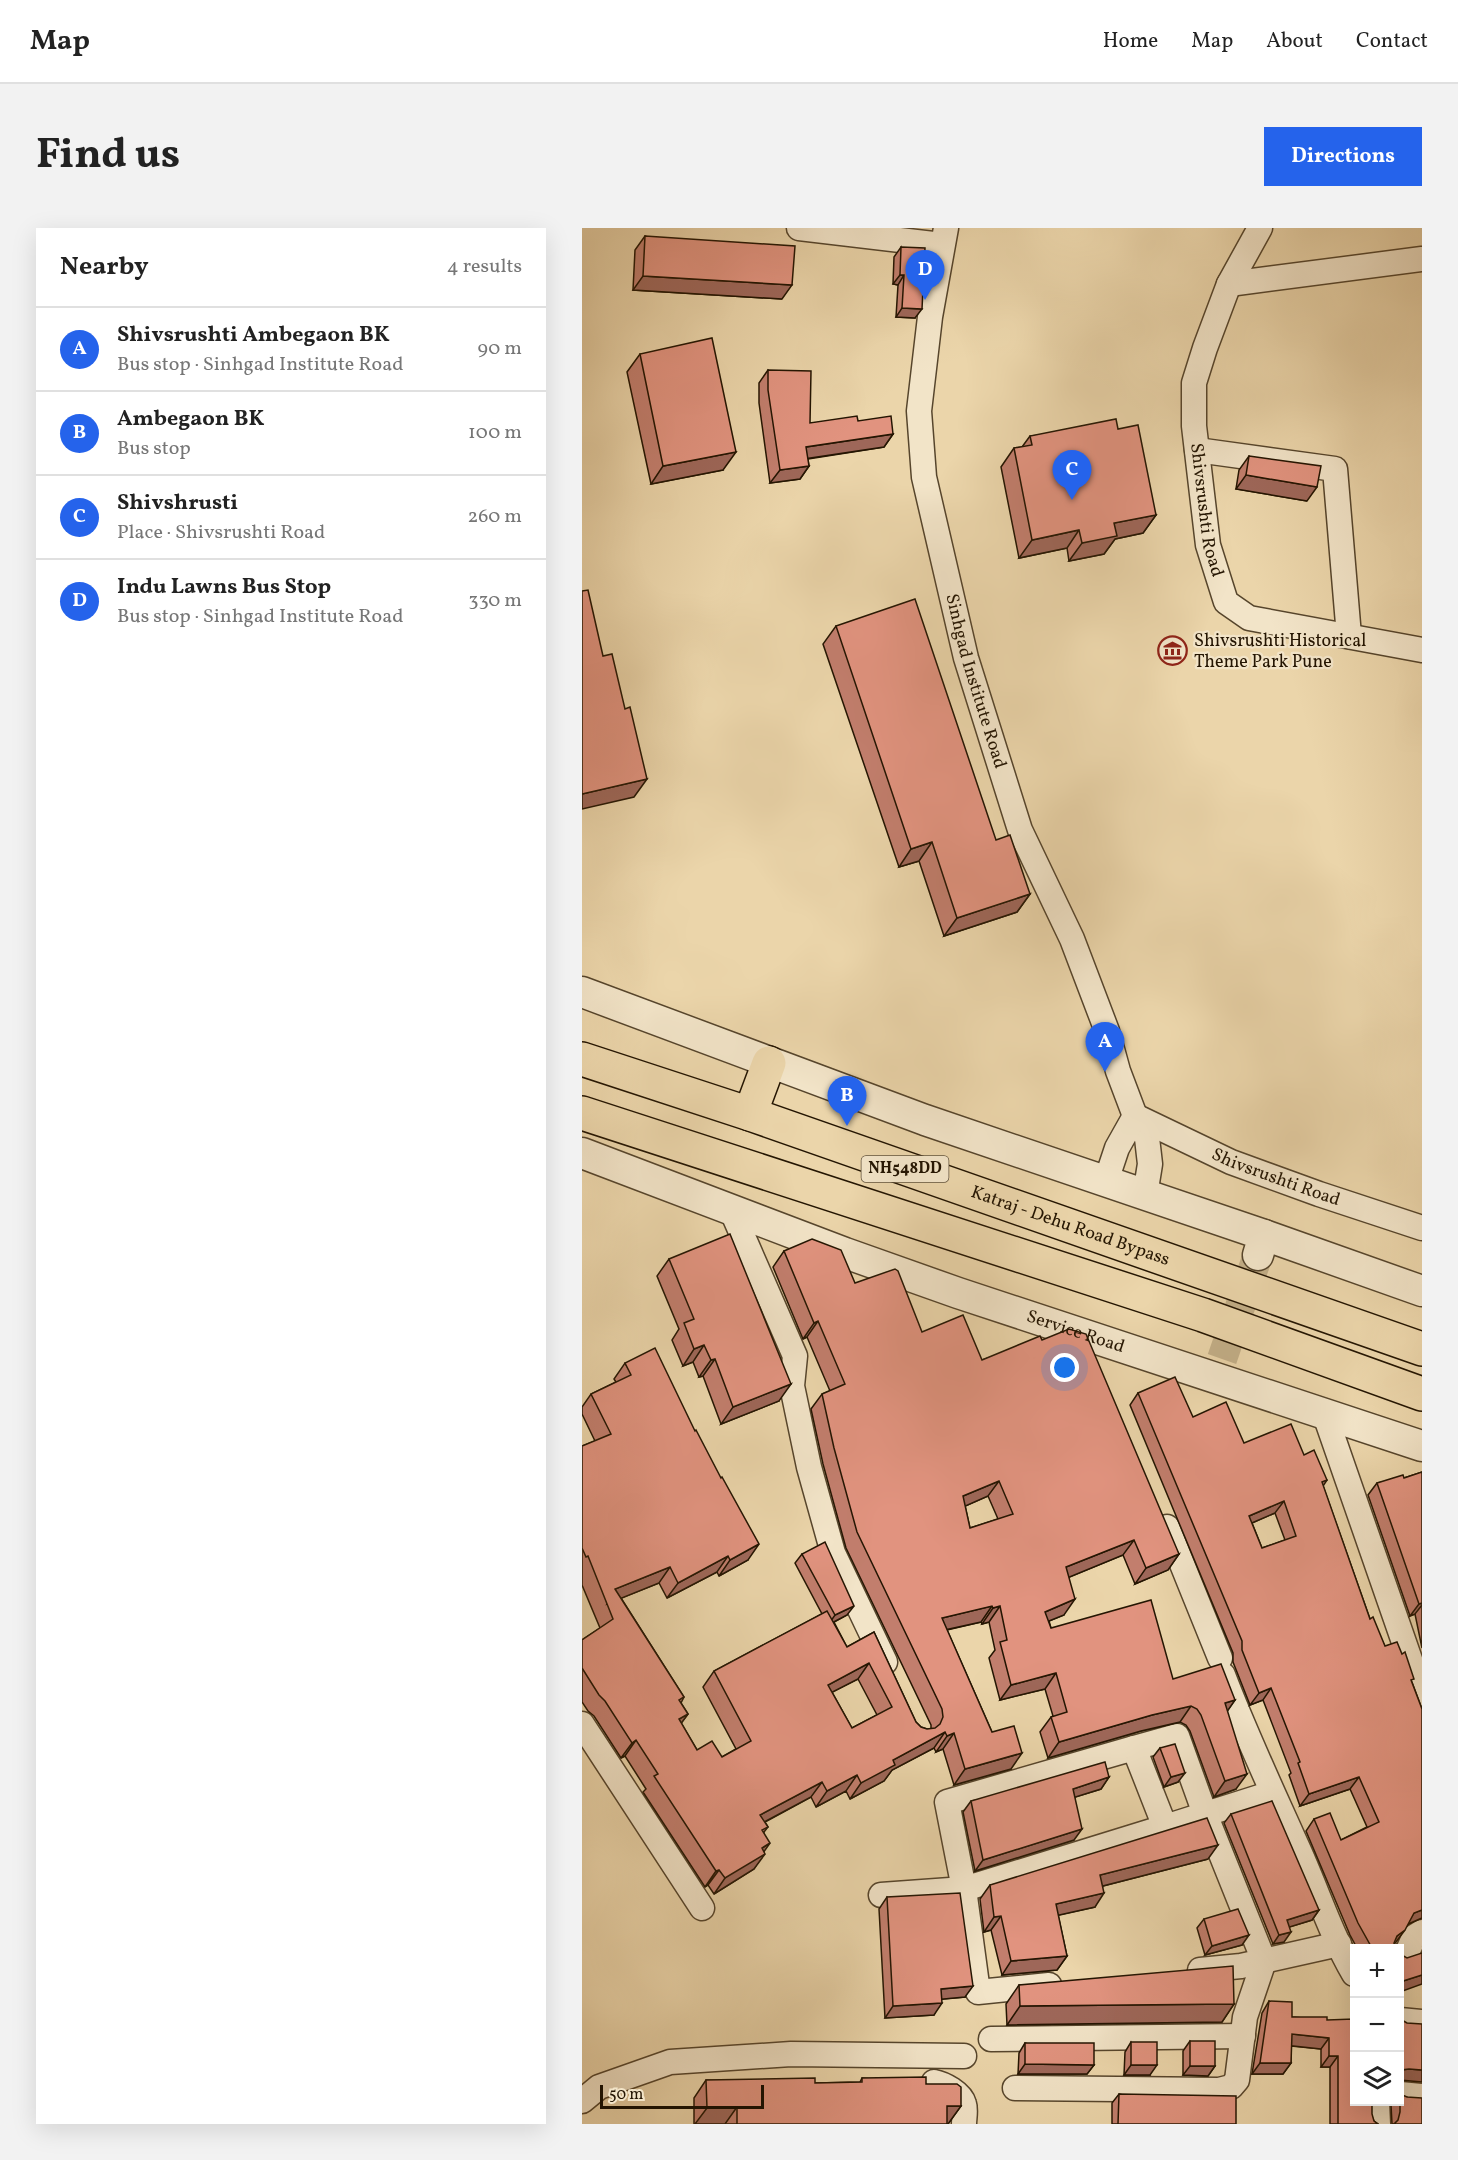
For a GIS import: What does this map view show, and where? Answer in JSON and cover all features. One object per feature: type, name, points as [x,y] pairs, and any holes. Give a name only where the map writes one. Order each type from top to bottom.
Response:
[{"type":"highway","name":"Katraj - Dehu Road Bypass","points":[[582,1059],[750,1114],[1422,1349]]},
{"type":"highway","points":[[750,1114],[769,1063]]},
{"type":"highway","name":"NH548DD","points":[[582,1113],[1203,1315],[1422,1394]]},
{"type":"street","points":[[799,228],[944,237]]},
{"type":"street","name":"Shivsrushti Road","points":[[1260,228],[1229,284],[1194,383],[1194,426],[1208,545],[1226,602],[1249,618],[1422,650]]},
{"type":"street","name":"Sinhgad Institute Road","points":[[944,237],[930,317],[919,411],[924,477],[939,549],[966,658],[1020,830],[1072,939],[1107,1031],[1118,1071],[1135,1116],[1147,1138],[1150,1164],[1145,1195]]},
{"type":"street","points":[[1229,284],[1422,259]]},
{"type":"street","points":[[1197,450],[1335,469],[1349,636]]},
{"type":"street","points":[[582,992],[925,1120],[1145,1195],[1261,1245],[1422,1291]]},
{"type":"street","points":[[1106,1181],[1117,1148],[1135,1116]]},
{"type":"street","name":"Shivsrushti Road","points":[[1135,1116],[1231,1162],[1318,1194],[1422,1228]]},
{"type":"street","name":"Service Road","points":[[582,1153],[845,1253],[958,1293],[1083,1333],[1219,1368],[1325,1414],[1422,1446]]},
{"type":"street","points":[[731,1209],[795,1356],[792,1386],[808,1467],[833,1553],[893,1679]]},
{"type":"street","points":[[1083,1333],[1097,1365]]},
{"type":"street","points":[[1325,1414],[1415,1652],[1422,1694]]},
{"type":"street","points":[[1160,1511],[1272,1792],[1297,1844],[1339,1944],[1350,1964]]},
{"type":"street","points":[[582,1724],[702,1908]]},
{"type":"street","points":[[1015,2088],[1219,2090],[1231,2087],[1237,2080],[1249,2003],[1264,1961],[1205,1814],[1177,1736],[947,1802],[964,1889],[978,1992],[1070,1983]]},
{"type":"street","points":[[1134,1748],[1165,1827]]},
{"type":"street","points":[[881,1894],[964,1889],[1272,1792]]},
{"type":"street","points":[[1404,1954],[1407,1953],[1414,1937],[1422,1932]]},
{"type":"street","points":[[1173,1973],[1241,1966],[1339,1944]]},
{"type":"street","points":[[1404,2020],[1422,2022]]},
{"type":"street","points":[[991,2038],[1243,2036]]},
{"type":"street","points":[[582,2101],[599,2087],[670,2062],[790,2054],[964,2056]]},
{"type":"street","points":[[934,2082],[942,2084],[958,2095],[964,2104],[964,2124]]},
{"type":"street","points":[[1404,2094],[1422,2096]]},
{"type":"street","points":[[1377,2106],[1378,2124]]},
{"type":"building","points":[[645,236],[795,246],[792,285],[643,276]]},
{"type":"building","points":[[901,247],[925,248],[922,309],[902,308],[904,275],[900,275]]},
{"type":"building","points":[[712,338],[736,452],[663,466],[640,354]]},
{"type":"building","points":[[768,370],[811,371],[810,423],[857,416],[858,421],[891,416],[893,434],[806,447],[809,466],[780,470],[768,390]]},
{"type":"building","points":[[1116,419],[1118,429],[1138,425],[1156,515],[1114,523],[1117,536],[1082,543],[1079,530],[1032,540],[1014,448],[1032,445],[1030,436]]},
{"type":"building","points":[[1249,456],[1321,466],[1317,487],[1246,475]]},
{"type":"building","points":[[588,590],[603,656],[612,654],[625,709],[630,707],[647,779],[582,794],[582,591]]},
{"type":"building","points":[[915,599],[996,840],[1010,835],[1030,894],[957,918],[932,842],[911,849],[836,626]]},
{"type":"building","points":[[730,1234],[791,1384],[733,1407],[715,1359],[711,1360],[704,1345],[694,1349],[684,1323],[694,1319],[669,1259]]},
{"type":"building","points":[[812,1239],[841,1250],[855,1283],[895,1269],[898,1271],[922,1332],[963,1315],[982,1360],[1040,1336],[1042,1340],[1069,1329],[1086,1334],[1179,1554],[1146,1568],[1134,1540],[1066,1567],[1075,1599],[1045,1612],[1051,1628],[1151,1600],[1173,1679],[1221,1664],[1235,1700],[1225,1703],[1247,1774],[1225,1781],[1201,1715],[1191,1706],[1059,1742],[1051,1717],[1067,1712],[1056,1673],[1011,1685],[1000,1642],[1007,1640],[1000,1606],[993,1608],[992,1606],[942,1618],[992,1732],[1014,1726],[1022,1753],[965,1769],[954,1733],[947,1736],[945,1732],[893,1760],[895,1765],[861,1783],[857,1775],[827,1791],[822,1782],[760,1815],[768,1827],[762,1830],[770,1843],[762,1848],[765,1854],[725,1878],[719,1870],[716,1871],[654,1776],[658,1774],[636,1740],[632,1743],[582,1668],[582,1640],[613,1619],[588,1556],[586,1557],[582,1548],[582,1446],[611,1434],[591,1394],[631,1375],[625,1363],[655,1348],[695,1431],[759,1544],[730,1560],[728,1556],[678,1583],[670,1567],[615,1589],[684,1697],[679,1700],[688,1714],[679,1719],[697,1750],[712,1741],[722,1757],[751,1741],[714,1671],[827,1611],[847,1647],[874,1632],[916,1722],[921,1727],[935,1728],[943,1717],[942,1709],[857,1532],[822,1394],[845,1384],[818,1321],[814,1323],[784,1251]],"holes":[[[999,1481],[1013,1514],[970,1528],[963,1496]],[[869,1663],[892,1707],[852,1728],[828,1685]]]},
{"type":"building","points":[[1175,1377],[1193,1417],[1226,1402],[1244,1443],[1291,1424],[1304,1455],[1314,1450],[1327,1480],[1322,1482],[1370,1619],[1373,1617],[1385,1646],[1397,1642],[1402,1654],[1405,1652],[1414,1679],[1411,1680],[1422,1709],[1422,1910],[1414,1913],[1405,1930],[1397,1936],[1394,1944],[1370,1944],[1358,1923],[1314,1819],[1330,1813],[1341,1840],[1379,1822],[1359,1777],[1309,1794],[1298,1763],[1300,1762],[1271,1688],[1259,1693],[1242,1650],[1242,1641],[1138,1393]],"holes":[[[1284,1501],[1296,1536],[1262,1548],[1249,1516]]]},
{"type":"building","points":[[1422,1472],[1422,1603],[1419,1604],[1377,1483]]},
{"type":"building","points":[[825,1542],[854,1606],[835,1615],[802,1554]]},
{"type":"building","points":[[1175,1744],[1185,1773],[1171,1777],[1160,1748]]},
{"type":"building","points":[[1105,1762],[1109,1777],[1073,1789],[1082,1829],[983,1860],[971,1801]]},
{"type":"building","points":[[1272,1801],[1319,1910],[1287,1920],[1291,1932],[1279,1935],[1231,1814]]},
{"type":"building","points":[[1207,1818],[1218,1845],[1100,1875],[1104,1893],[1056,1904],[1067,1956],[1011,1961],[1001,1916],[994,1917],[990,1885]]},
{"type":"building","points":[[960,1893],[973,1986],[941,1989],[942,2003],[893,2006],[887,1897]]},
{"type":"building","points":[[1238,1909],[1249,1935],[1212,1946],[1204,1919]]},
{"type":"building","points":[[1422,1953],[1422,1975],[1404,1981],[1404,1956],[1407,1958]]},
{"type":"building","points":[[1233,1966],[1234,2004],[1020,2006],[1019,1985]]},
{"type":"building","points":[[1269,2001],[1292,2002],[1292,2017],[1350,2019],[1350,2106],[1372,2106],[1374,2121],[1378,2124],[1338,2124],[1338,2056],[1329,2056],[1329,2038],[1292,2034],[1291,2063],[1260,2063]]},
{"type":"building","points":[[1404,2021],[1422,2024],[1422,2070],[1404,2070]]},
{"type":"building","points":[[1190,2041],[1215,2041],[1215,2066],[1190,2066]]},
{"type":"building","points":[[1131,2042],[1157,2042],[1157,2065],[1131,2065]]},
{"type":"building","points":[[1025,2043],[1094,2043],[1094,2065],[1025,2064]]},
{"type":"building","points":[[926,2077],[926,2084],[957,2084],[961,2087],[961,2106],[947,2106],[947,2124],[737,2124],[737,2107],[707,2108],[706,2080],[815,2078],[815,2083],[862,2082],[862,2078]]},
{"type":"building","points":[[1119,2094],[1236,2096],[1236,2124],[1118,2124]]},
{"type":"building","points":[[1404,2096],[1422,2098],[1422,2124],[1394,2124],[1400,2112],[1400,2106],[1404,2106]]},
{"type":"tunnel","points":[[1222,1359],[1258,1255]]},
{"type":"place","name":"Indu Lawns Bus Stop","points":[[925,300]]},
{"type":"place","name":"Shivshrusti","points":[[1072,500]]},
{"type":"place","name":"Shivsrushti Historical Theme Park Pune","points":[[1173,651]]},
{"type":"place","name":"Shivsrushti Ambegaon BK","points":[[1105,1072]]},
{"type":"place","name":"Ambegaon BK","points":[[847,1126]]}]
